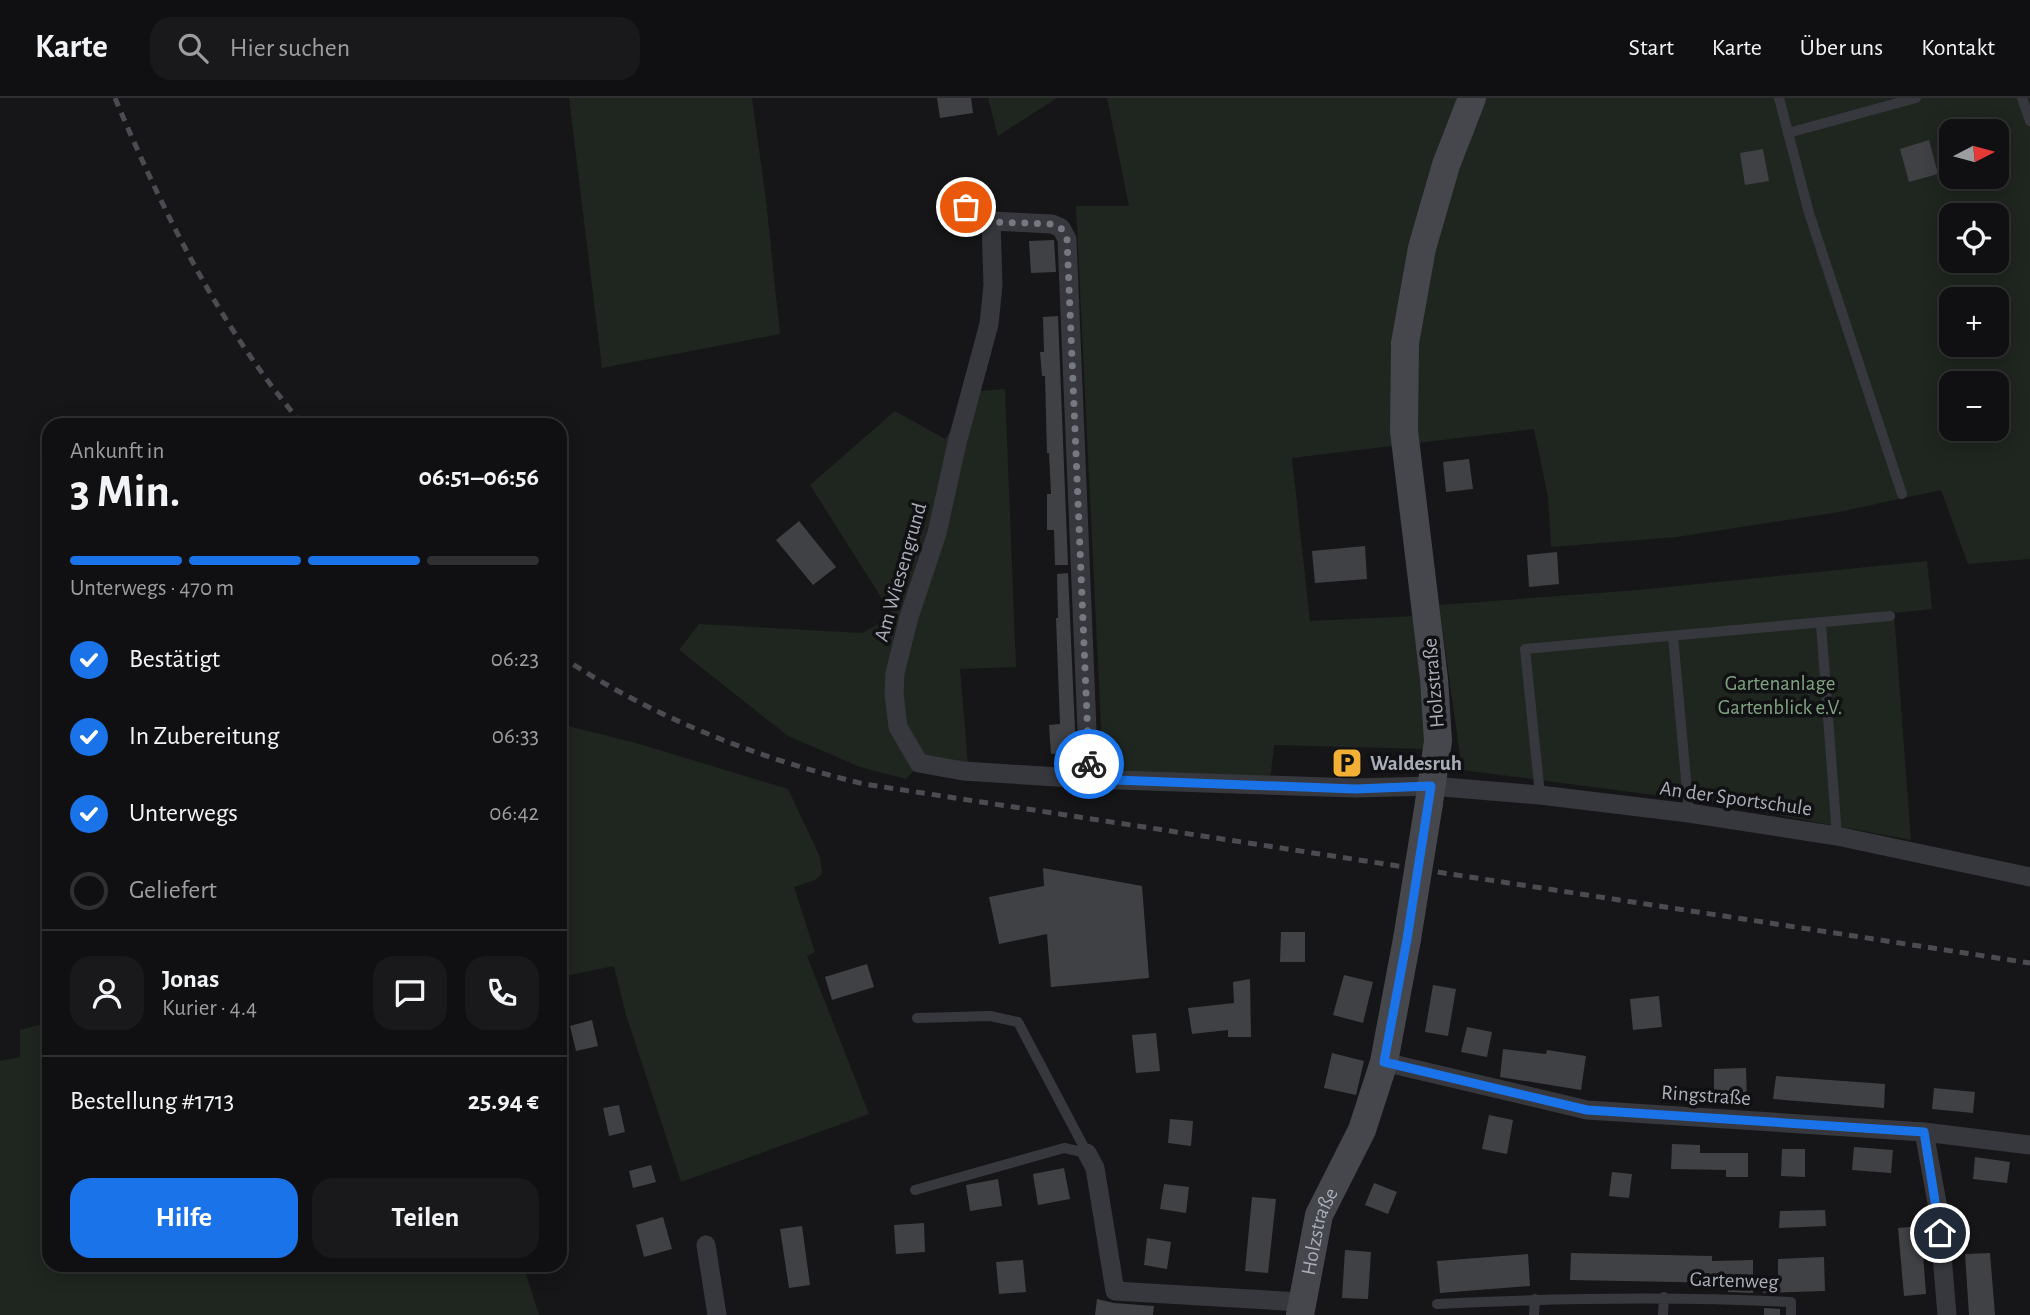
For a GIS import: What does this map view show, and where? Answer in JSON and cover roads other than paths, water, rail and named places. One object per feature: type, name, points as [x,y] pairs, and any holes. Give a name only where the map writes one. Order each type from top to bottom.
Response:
[{"type":"street","name":"Holzstraße","points":[[1087,1153],[1095,1168],[1115,1291],[1301,1308],[1319,1215],[1362,1130],[1384,1062],[1407,939],[1438,741],[1434,679],[1404,431],[1405,343],[1422,248],[1446,165],[1472,98]]},
{"type":"street","points":[[966,207],[991,222],[1052,224],[1061,228],[1067,239],[1089,779]]},
{"type":"street","name":"Am Wiesengrund","points":[[991,222],[993,285],[989,324],[957,443],[937,533],[909,617],[895,673],[894,694],[898,727],[919,763],[963,771],[1089,779],[1430,794]]},
{"type":"street","name":"An der Sportschule","points":[[1430,794],[1540,795],[1689,813],[1837,836],[2030,877]]},
{"type":"street","name":"Ringstraße","points":[[1384,1062],[1587,1110],[1924,1132],[2030,1145]]},
{"type":"street","points":[[1924,1132],[1938,1208],[1947,1315]]},
{"type":"street","points":[[706,1245],[717,1315]]},
{"type":"lane","points":[[1779,98],[1809,213],[1902,495]]},
{"type":"lane","points":[[1788,133],[1916,98]]},
{"type":"lane","points":[[2022,98],[2030,121]]},
{"type":"lane","points":[[1540,795],[1525,649],[1890,616]]},
{"type":"lane","points":[[1821,624],[1837,836]]},
{"type":"lane","points":[[1673,636],[1689,813]]},
{"type":"lane","name":"Holzstraße","points":[[917,1018],[990,1016],[1018,1022],[1087,1153]]},
{"type":"lane","points":[[915,1190],[1064,1148],[1087,1153]]},
{"type":"lane","name":"Gartenweg","points":[[1662,1315],[1664,1297]]},
{"type":"lane","name":"Gartenweg","points":[[1437,1304],[1664,1297],[1791,1302],[1791,1315]]},
{"type":"lane","points":[[1534,1315],[1535,1299]]},
{"type":"railway","points":[[115,98],[153,184],[196,269],[246,349],[297,418]]},
{"type":"railway","points":[[567,660],[631,698],[706,733],[784,762],[864,784],[2030,963]]},
{"type":"place","name":"Waldesruh","points":[[1347,763]]},
{"type":"park label","name":"Gartenanlage Gartenblick e.V.","points":[[1780,695]]}]
